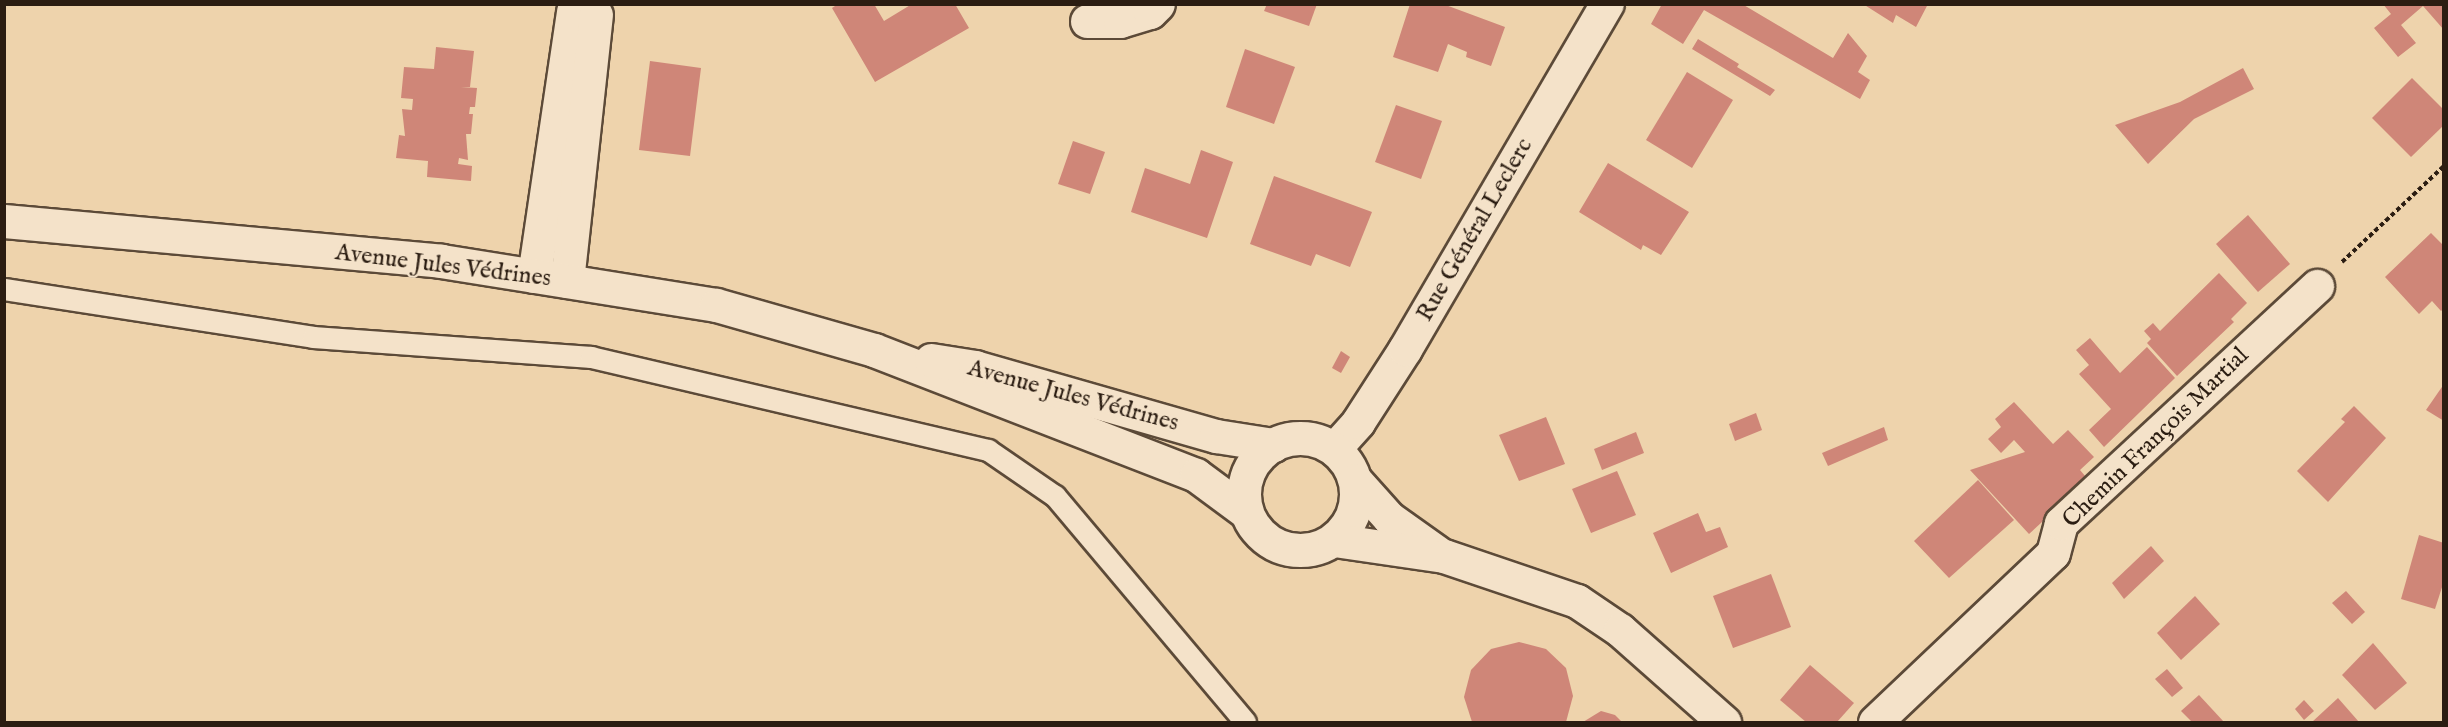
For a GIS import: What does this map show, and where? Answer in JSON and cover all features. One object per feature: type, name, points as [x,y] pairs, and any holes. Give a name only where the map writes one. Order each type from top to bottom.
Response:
[{"type":"main road","points":[[1087,21],[1120,21],[1150,12],[1158,4]]},
{"type":"main road","name":"Rue Général Leclerc","points":[[1334,449],[1358,422],[1405,349],[1607,4]]},
{"type":"main road","points":[[534,276],[587,9]]},
{"type":"main road","points":[[567,281],[587,9]]},
{"type":"main road","name":"Avenue Jules Védrines","points":[[4,221],[441,261],[716,305],[873,351],[1197,475],[1246,512]]},
{"type":"main road","name":"Chemin François Martial","points":[[1875,723],[2053,553],[2061,523],[2317,285]]},
{"type":"main road","name":"Avenue Jules Védrines","points":[[873,351],[975,367],[1216,436],[1273,445]]},
{"type":"main road","points":[[1355,480],[1354,513],[1334,540],[1318,548],[1283,549],[1255,528],[1246,512],[1243,493],[1247,474],[1257,457],[1273,445],[1304,438],[1334,449],[1347,463],[1355,480],[1389,518],[1444,556]]},
{"type":"main road","points":[[1334,540],[1444,556],[1577,602],[1620,630],[1724,723]]},
{"type":"lane","points":[[4,289],[313,337],[591,357],[988,450],[1055,495],[1245,723]]},
{"type":"path","points":[[2317,285],[2444,166]]},
{"type":"building","points":[[838,4],[874,4],[884,21],[912,4],[955,4],[969,28],[875,82],[832,8]]},
{"type":"building","points":[[1267,4],[1317,4],[1309,26],[1264,11]]},
{"type":"building","points":[[1410,4],[1443,4],[1505,27],[1491,66],[1466,57],[1467,52],[1448,44],[1438,72],[1393,57]]},
{"type":"building","points":[[1662,4],[1742,4],[1833,58],[1848,33],[1867,56],[1858,72],[1870,80],[1860,99],[1704,10],[1683,44],[1651,24]]},
{"type":"building","points":[[1863,4],[1928,4],[1916,27],[1896,15],[1893,23]]},
{"type":"building","points":[[2383,4],[2444,4],[2444,30],[2423,6],[2401,25],[2416,43],[2398,57],[2374,28],[2391,14]]},
{"type":"building","points":[[1698,39],[1739,64],[1737,67],[1775,90],[1770,96],[1692,49]]},
{"type":"building","points":[[436,47],[474,51],[470,87],[461,87],[477,88],[475,107],[470,107],[469,114],[473,114],[471,134],[466,134],[468,160],[459,158],[458,164],[472,166],[471,181],[427,177],[428,161],[396,158],[399,135],[405,136],[402,109],[412,110],[413,99],[401,98],[404,67],[434,69]]},
{"type":"building","points":[[1245,49],[1295,67],[1274,124],[1226,107]]},
{"type":"building","points":[[650,61],[701,68],[690,156],[639,150]]},
{"type":"building","points":[[2243,68],[2254,89],[2194,119],[2148,164],[2115,125],[2180,102]]},
{"type":"building","points":[[1687,72],[1733,100],[1692,168],[1646,140]]},
{"type":"building","points":[[2412,78],[2444,110],[2444,125],[2411,157],[2372,118]]},
{"type":"building","points":[[1396,105],[1442,121],[1421,179],[1375,162]]},
{"type":"building","points":[[1073,141],[1105,152],[1090,194],[1058,184]]},
{"type":"building","points":[[1201,150],[1233,162],[1207,238],[1131,212],[1145,168],[1190,184]]},
{"type":"building","points":[[1608,163],[1689,212],[1661,255],[1643,245],[1641,250],[1579,212]]},
{"type":"building","points":[[1274,176],[1372,212],[1350,267],[1316,254],[1311,266],[1250,244]]},
{"type":"building","points":[[2248,215],[2290,264],[2258,292],[2216,244]]},
{"type":"building","points":[[2431,233],[2444,246],[2444,308],[2441,311],[2432,301],[2419,314],[2385,277]]},
{"type":"building","points":[[2219,273],[2247,303],[2231,319],[2234,322],[2177,376],[2147,343],[2151,339],[2144,331],[2153,323],[2160,331]]},
{"type":"building","points":[[2090,338],[2120,373],[2147,347],[2175,378],[2104,447],[2089,430],[2111,409],[2079,374],[2089,365],[2076,350]]},
{"type":"building","points":[[1341,351],[1350,357],[1341,373],[1332,368]]},
{"type":"building","points":[[2444,384],[2444,421],[2426,410]]},
{"type":"building","points":[[2014,402],[2053,444],[2068,430],[2094,457],[2080,470],[2091,483],[2068,498],[2029,534],[1970,470],[2025,452],[2014,440],[2001,453],[1988,439],[2001,427],[1995,419]]},
{"type":"building","points":[[2354,406],[2386,438],[2328,502],[2297,471],[2345,422],[2341,419]]},
{"type":"building","points":[[1756,413],[1762,430],[1735,441],[1729,424]]},
{"type":"building","points":[[1546,417],[1565,464],[1519,481],[1499,435]]},
{"type":"building","points":[[1884,427],[1888,440],[1828,466],[1822,453]]},
{"type":"building","points":[[1636,432],[1644,453],[1602,470],[1594,449]]},
{"type":"building","points":[[1617,471],[1636,515],[1591,533],[1572,489]]},
{"type":"building","points":[[1978,480],[2014,520],[1949,578],[1914,541]]},
{"type":"building","points":[[1698,513],[1706,532],[1720,527],[1728,547],[1671,573],[1653,533]]},
{"type":"building","points":[[2419,535],[2444,543],[2444,581],[2435,609],[2401,599]]},
{"type":"building","points":[[2151,546],[2164,561],[2124,599],[2112,583]]},
{"type":"building","points":[[1771,574],[1791,627],[1733,648],[1713,596]]},
{"type":"building","points":[[2346,591],[2365,612],[2352,624],[2332,603]]},
{"type":"building","points":[[2195,596],[2220,624],[2181,660],[2157,633]]},
{"type":"building","points":[[1519,642],[1546,649],[1566,668],[1573,696],[1566,722],[1472,722],[1464,697],[1471,670],[1491,649]]},
{"type":"building","points":[[2373,643],[2407,683],[2375,710],[2342,675]]},
{"type":"building","points":[[1810,665],[1854,703],[1837,722],[1806,722],[1780,700]]},
{"type":"building","points":[[2167,669],[2183,688],[2172,697],[2155,679]]},
{"type":"building","points":[[2199,695],[2224,722],[2192,722],[2181,711]]},
{"type":"building","points":[[2338,698],[2359,722],[2312,722]]},
{"type":"building","points":[[2304,700],[2314,711],[2304,720],[2295,709]]},
{"type":"building","points":[[1601,711],[1615,715],[1622,722],[1583,722]]}]
